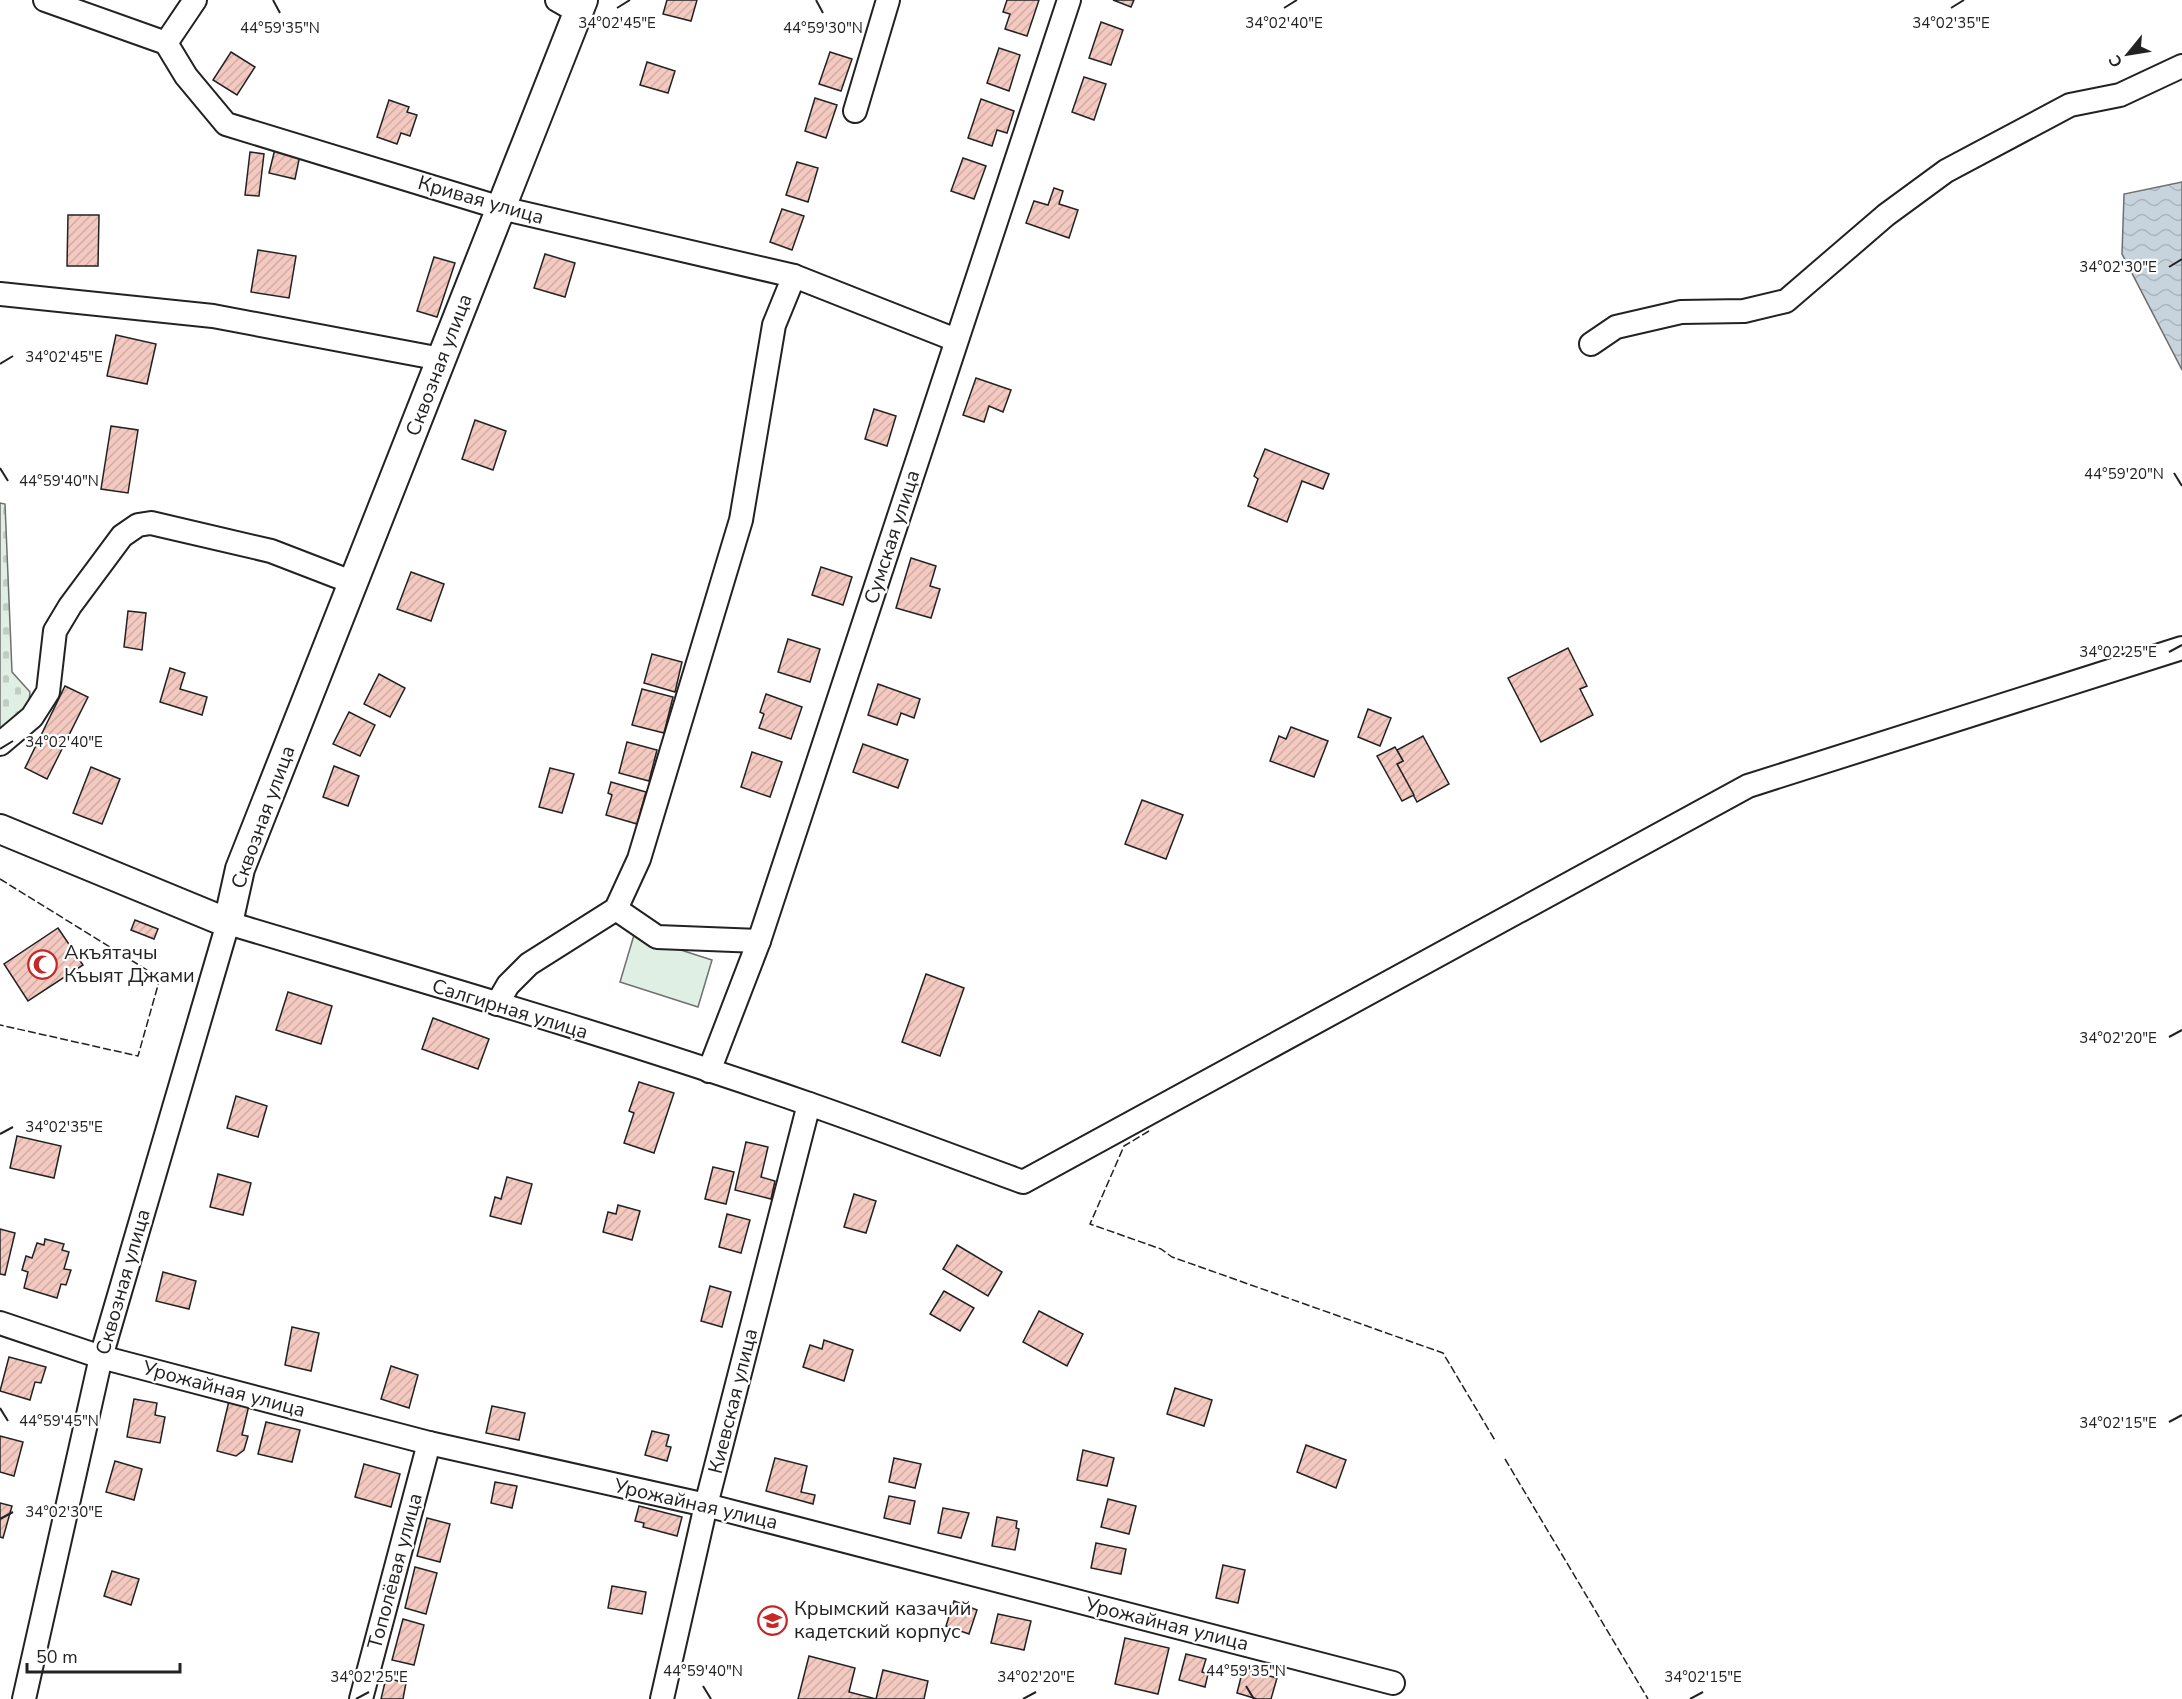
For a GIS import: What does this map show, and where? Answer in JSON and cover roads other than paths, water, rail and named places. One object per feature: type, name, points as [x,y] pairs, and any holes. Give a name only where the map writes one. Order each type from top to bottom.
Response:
[{"type":"main road","name":"Сквозная улица","points":[[228,923],[240,868],[501,208],[573,4]]},
{"type":"main road","name":"Салгирная улица","points":[[0,829],[228,923]]},
{"type":"street","points":[[45,0],[166,43],[195,0]]},
{"type":"street","points":[[855,111],[888,0]]},
{"type":"street","name":"Сумская улица","points":[[709,1071],[759,941],[1070,0]]},
{"type":"street","name":"Кривая улица","points":[[166,43],[186,76],[226,124],[501,208],[794,276],[956,340]]},
{"type":"street","points":[[1591,344],[1616,327],[1648,319],[1681,312],[1744,311],[1786,301],[1886,215],[1946,171],[2070,105],[2120,95],[2182,66]]},
{"type":"street","points":[[497,1004],[508,985],[529,964],[616,909],[639,859],[741,520],[774,325],[794,276]]},
{"type":"street","points":[[0,294],[213,316],[441,359]]},
{"type":"street","points":[[0,744],[32,717],[48,692],[55,631],[122,536],[138,525],[151,523],[271,551],[354,583]]},
{"type":"street","name":"Салгирная улица","points":[[228,923],[709,1071],[808,1104],[1023,1182],[1748,786],[2182,648]]},
{"type":"street","points":[[616,909],[657,937],[759,941]]},
{"type":"street","name":"Сквозная улица","points":[[24,1699],[101,1357],[228,923]]},
{"type":"street","name":"Киевская улица","points":[[662,1699],[706,1505],[808,1104]]},
{"type":"street","name":"Урожайная улица","points":[[0,1323],[101,1357],[429,1443],[706,1505],[1393,1683]]},
{"type":"street","name":"Тополёвая улица","points":[[361,1699],[429,1443]]},
{"type":"water","points":[[2182,182],[2182,370],[2122,254],[2124,194]]},
{"type":"place","name":"Акъятачы Къыят Джами","points":[[43,964]]},
{"type":"place","name":"Крымский казачий кадетский корпус","points":[[773,1620]]}]
